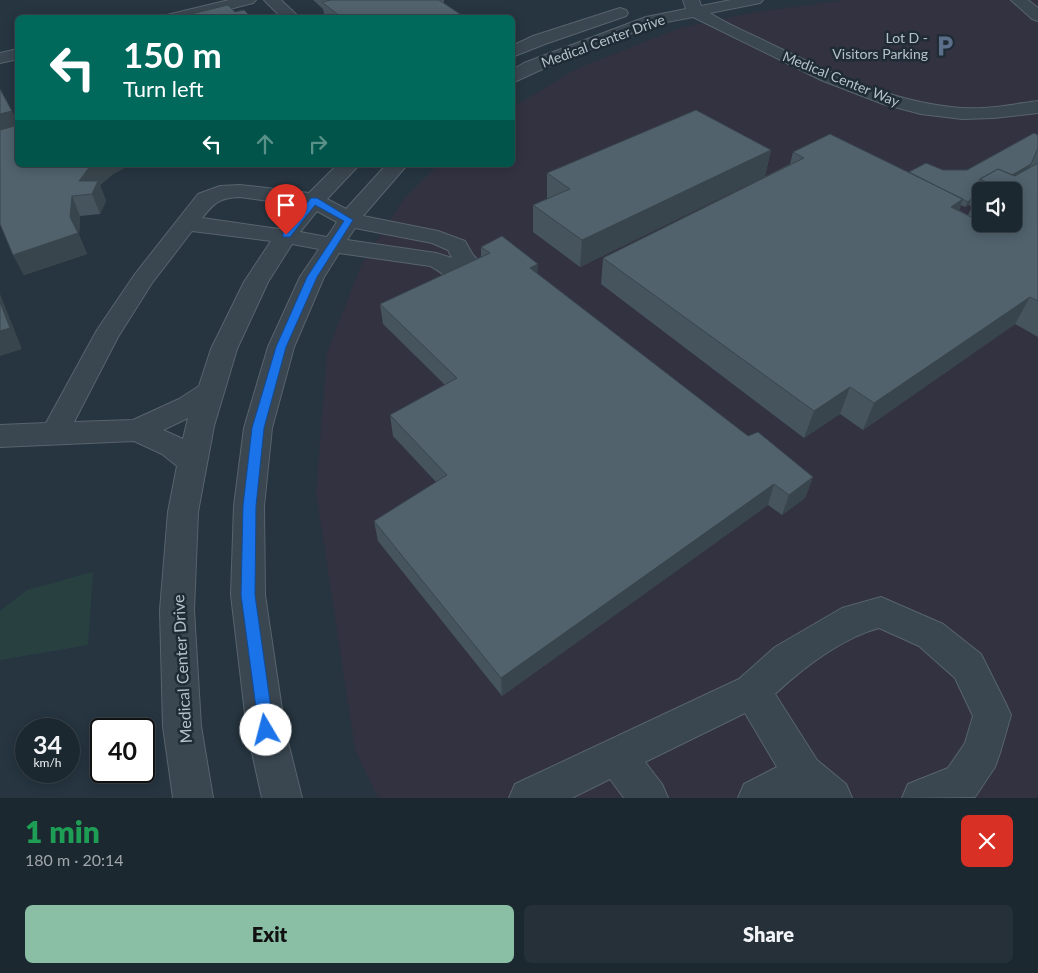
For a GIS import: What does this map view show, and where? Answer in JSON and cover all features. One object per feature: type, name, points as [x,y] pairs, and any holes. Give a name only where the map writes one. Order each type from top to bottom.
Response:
[{"type":"street","points":[[185,15],[248,0]]},
{"type":"street","points":[[272,0],[289,15]]},
{"type":"street","name":"Medical Center Drive","points":[[515,51],[583,25],[675,0]]},
{"type":"street","points":[[718,6],[755,0]]},
{"type":"street","points":[[1019,0],[1038,16]]},
{"type":"street","name":"Medical Center Drive","points":[[515,76],[530,67],[565,52],[695,4]]},
{"type":"street","name":"Medical Center Way","points":[[695,4],[718,6],[787,45],[880,86],[941,103],[1007,111]]},
{"type":"street","name":"Medical Center Way","points":[[695,4],[708,19],[805,66],[891,101],[930,111],[952,113],[980,114],[1038,107]]},
{"type":"street","points":[[0,58],[15,55]]},
{"type":"street","name":"Medical Center Drive","points":[[193,798],[182,726],[177,610],[184,512],[200,426],[224,349],[256,282],[286,235],[314,200],[347,167]]},
{"type":"street","points":[[282,798],[266,730],[248,595],[249,506],[258,428],[281,347],[312,277],[349,220],[365,199],[395,167]]},
{"type":"street","points":[[54,434],[106,336],[143,279],[184,224],[206,199],[220,192],[240,191],[314,200],[349,220],[438,238],[463,238]]},
{"type":"street","points":[[184,224],[210,225],[286,235],[332,245],[436,260],[477,280],[463,258],[463,238]]},
{"type":"street","points":[[436,260],[463,238]]},
{"type":"street","points":[[0,436],[136,430],[188,406],[211,391]]},
{"type":"street","points":[[136,430],[172,446],[193,462]]},
{"type":"street","points":[[529,798],[752,691],[788,659],[854,619],[882,612],[931,635],[968,666],[992,715],[981,753],[961,783],[922,798]]},
{"type":"street","points":[[752,691],[803,774],[832,798]]},
{"type":"street","points":[[616,756],[648,798]]},
{"type":"street","points":[[758,798],[803,774]]},
{"type":"shaded area","points":[[846,0],[1038,0],[1038,798],[378,798],[355,750],[316,492],[327,352],[362,263],[403,200],[436,167],[515,167],[515,106],[576,69],[679,28],[762,11]]},
{"type":"green space","points":[[93,572],[88,645],[0,660],[0,611],[27,590]]},
{"type":"building","points":[[331,0],[439,0],[462,15],[338,15],[322,2]]},
{"type":"building","points":[[228,5],[235,12],[244,10],[249,15],[187,15]]},
{"type":"building","points":[[0,89],[12,111],[0,114]]},
{"type":"building","points":[[696,110],[771,150],[582,240],[533,205],[570,189],[547,173]]},
{"type":"building","points":[[15,126],[15,167],[90,167],[79,181],[98,181],[92,194],[72,196],[70,217],[78,233],[13,255],[0,224],[0,130]]},
{"type":"building","points":[[1034,133],[1038,135],[1038,148],[1031,164],[1012,175],[998,169],[980,179],[979,182],[972,182],[972,197],[968,202],[909,172],[926,163],[943,170],[967,170]]},
{"type":"building","points":[[830,134],[963,199],[951,207],[972,218],[972,232],[1022,232],[1022,182],[986,182],[980,179],[998,169],[1015,176],[1038,163],[1038,301],[1030,297],[874,403],[850,387],[814,411],[603,258],[804,158],[793,152]]},
{"type":"building","points":[[502,236],[538,264],[530,268],[748,436],[758,432],[813,477],[789,495],[774,484],[501,678],[374,521],[447,475],[390,415],[457,378],[380,304],[490,253],[481,247]]},
{"type":"building","points":[[0,302],[10,328],[0,331]]},
{"type":"place","name":"Lot D - Visitors Parking","points":[[945,46]]},
{"type":"route","points":[[266,730],[248,595],[249,506],[258,428],[281,347],[312,277],[349,220],[314,200],[286,235]]}]
